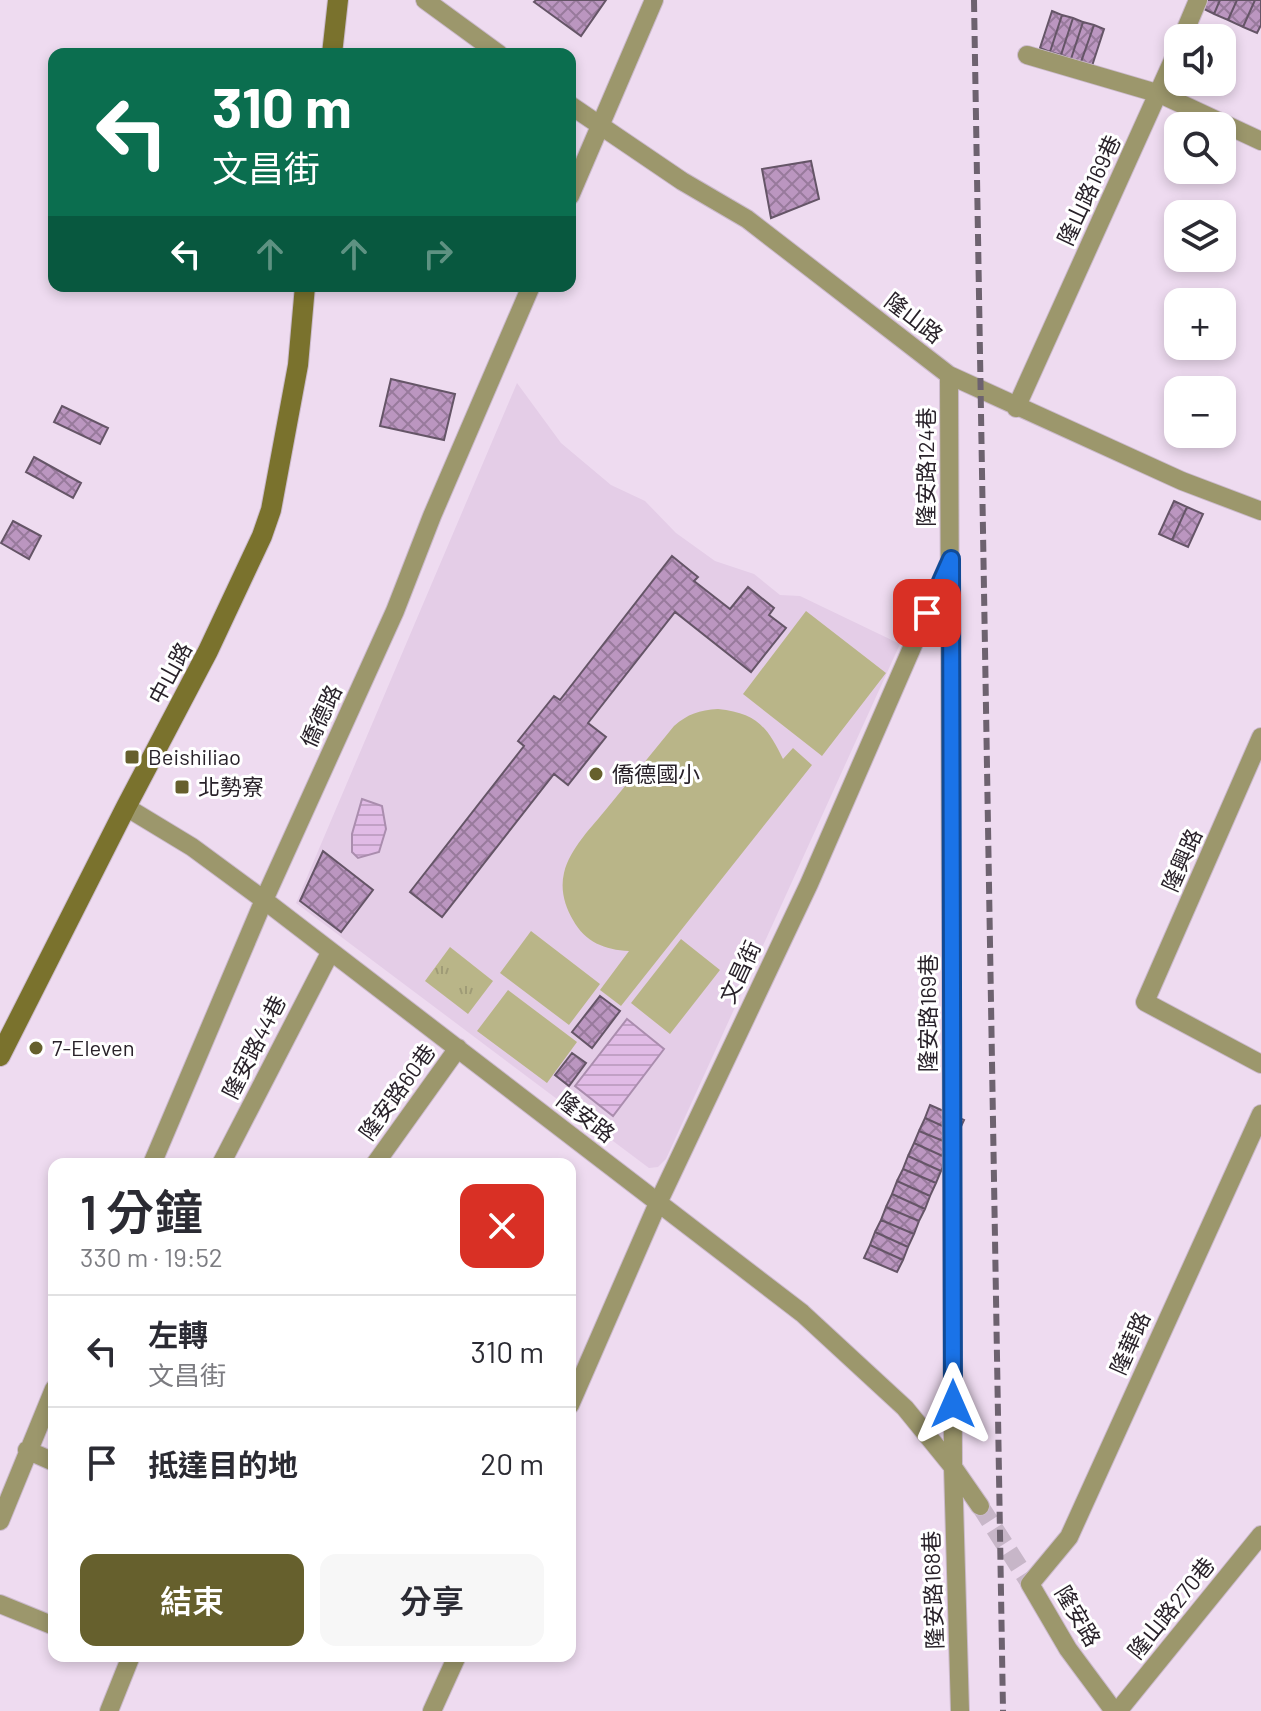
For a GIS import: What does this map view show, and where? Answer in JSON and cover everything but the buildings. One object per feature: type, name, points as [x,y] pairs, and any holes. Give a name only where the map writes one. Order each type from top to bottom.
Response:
[{"type":"street","points":[[333,48],[338,0]]},
{"type":"street","points":[[425,0],[491,48]]},
{"type":"street","points":[[576,182],[654,0]]},
{"type":"street","points":[[1188,24],[1198,0]]},
{"type":"street","points":[[1027,55],[1160,94],[1261,141]]},
{"type":"street","name":"隆山路169巷","points":[[1016,408],[1164,84]]},
{"type":"street","name":"隆山路","points":[[576,109],[747,219],[949,375],[1182,481],[1261,511]]},
{"type":"street","name":"中山路","points":[[0,1056],[208,651],[271,510],[298,365],[304,292]]},
{"type":"street","name":"僑德路","points":[[155,1158],[264,900],[395,611],[432,516],[528,292]]},
{"type":"street","name":"隆安路124巷","points":[[949,375],[951,559]]},
{"type":"street","name":"文昌街","points":[[576,1391],[658,1203],[809,884],[951,559]]},
{"type":"street","name":"隆安路169巷","points":[[951,559],[953,1467]]},
{"type":"street","name":"隆興路","points":[[1261,737],[1145,1002],[1261,1064]]},
{"type":"street","name":"隆安路","points":[[126,807],[192,847],[264,900],[802,1313],[905,1408],[980,1506]]},
{"type":"street","name":"隆安路44巷","points":[[224,1158],[330,953]]},
{"type":"street","name":"隆安路60巷","points":[[379,1158],[458,1048]]},
{"type":"street","name":"隆華路","points":[[1030,1584],[1069,1537],[1261,1114]]},
{"type":"street","points":[[0,1521],[48,1403]]},
{"type":"street","points":[[27,1450],[48,1459]]},
{"type":"street","name":"隆安路168巷","points":[[953,1467],[960,1711]]},
{"type":"street","name":"隆山路270巷","points":[[1116,1711],[1261,1535]]},
{"type":"street","name":"隆安路","points":[[1030,1584],[1068,1649],[1116,1711]]},
{"type":"street","points":[[0,1604],[48,1624]]},
{"type":"street","points":[[109,1711],[128,1662]]},
{"type":"street","points":[[432,1711],[454,1662]]},
{"type":"shaded area","name":"僑德國小","points":[[517,383],[561,443],[611,485],[645,501],[676,533],[715,561],[754,574],[780,595],[800,596],[900,644],[666,1159],[658,1167],[649,1168],[296,903]]},
{"type":"shaded area","points":[[362,799],[382,806],[386,829],[379,852],[358,858],[352,852],[352,834]]},
{"type":"shaded area","points":[[627,1019],[664,1049],[613,1116],[575,1086]]},
{"type":"green space","points":[[806,611],[886,673],[822,756],[743,694]]},
{"type":"green space","points":[[718,709],[742,714],[759,723],[783,759],[793,748],[812,765],[621,1006],[600,990],[629,951],[596,943],[578,928],[564,898],[563,879],[567,864],[582,838],[674,726],[694,713]]},
{"type":"green space","points":[[531,931],[600,984],[569,1025],[500,973]]},
{"type":"green space","points":[[681,939],[720,970],[670,1034],[631,1003]]},
{"type":"green space","points":[[450,947],[493,981],[468,1014],[425,981]]},
{"type":"green space","points":[[508,990],[577,1042],[547,1083],[477,1031]]},
{"type":"tunnel","points":[[980,1506],[1030,1584]]},
{"type":"railway","points":[[974,0],[1003,1711]]},
{"type":"place","name":"Beishiliao","points":[[132,757]]},
{"type":"place","name":"僑德國小","points":[[596,774]]},
{"type":"place","name":"北勢寮","points":[[182,787]]},
{"type":"place","name":"7-Eleven","points":[[36,1048]]},
{"type":"route","points":[[927,613],[951,559],[953,1404]]}]
